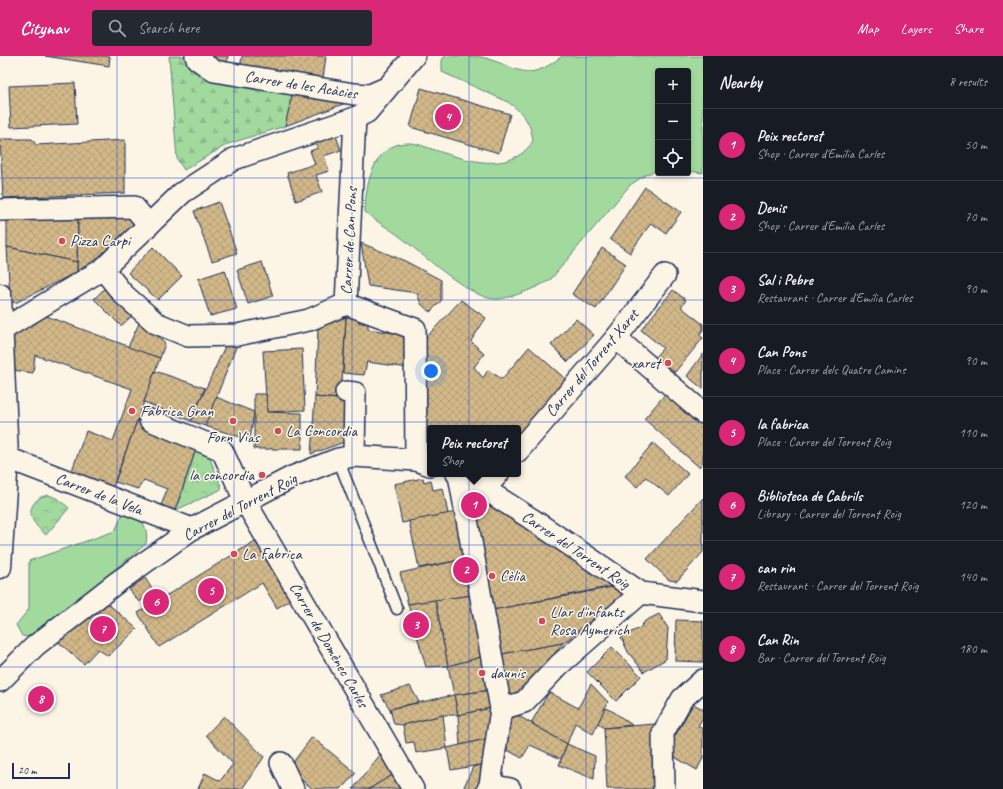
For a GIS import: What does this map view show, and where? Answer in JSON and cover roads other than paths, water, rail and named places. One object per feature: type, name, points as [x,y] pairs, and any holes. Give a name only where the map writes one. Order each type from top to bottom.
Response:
[{"type":"street","name":"Carrer de les Acàcies","points":[[196,56],[197,59],[214,72],[370,96],[386,88]]},
{"type":"street","points":[[2,330],[103,269],[182,193],[234,159],[355,118],[367,112],[414,56]]},
{"type":"street","name":"Carrer de Can Pons","points":[[355,118],[346,304],[414,329],[423,462]]},
{"type":"street","points":[[0,210],[134,208],[149,225]]},
{"type":"street","points":[[103,269],[123,294],[156,323],[188,336],[237,335],[310,320],[346,304]]},
{"type":"street","name":"Carrer del Torrent Xaret","points":[[521,448],[616,338],[665,275]]},
{"type":"street","points":[[0,295],[4,456],[0,567]]},
{"type":"street","points":[[616,338],[703,413]]},
{"type":"street","points":[[346,392],[354,393],[346,458]]},
{"type":"street","name":"Carrer de Domènec Carles","points":[[150,420],[222,450],[245,501],[413,789]]},
{"type":"street","name":"Carrer de la Vela","points":[[4,456],[181,531]]},
{"type":"street","name":"Carrer del Torrent Roig","points":[[0,680],[36,646],[181,531],[292,477],[346,458],[423,462]]},
{"type":"street","points":[[459,477],[501,709],[489,787],[510,789]]},
{"type":"street","name":"Carrer del Torrent Roig","points":[[463,477],[484,489],[641,593],[703,601]]},
{"type":"street","points":[[484,489],[495,477]]},
{"type":"street","points":[[501,709],[524,702],[559,664],[641,593]]},
{"type":"street","points":[[664,789],[662,732],[682,699],[703,680]]},
{"type":"street","points":[[281,763],[293,789]]},
{"type":"lane","points":[[346,458],[397,609]]},
{"type":"place","name":"Can Pons","points":[[448,117]]},
{"type":"place","name":"Pizza Carpi","points":[[62,241]]},
{"type":"place","name":"xaret","points":[[668,363]]},
{"type":"place","name":"Fabrica Gran","points":[[132,411]]},
{"type":"place","name":"Forn Vias","points":[[233,421]]},
{"type":"place","name":"La Concordia","points":[[278,431]]},
{"type":"place","name":"la concordia","points":[[262,475]]},
{"type":"place","name":"Peix rectoret","points":[[474,505]]},
{"type":"place","name":"La Fabrica","points":[[234,554]]},
{"type":"place","name":"Denis","points":[[466,570]]},
{"type":"place","name":"Cèlia","points":[[492,576]]},
{"type":"place","name":"la fabrica","points":[[211,591]]},
{"type":"place","name":"Biblioteca de Cabrils","points":[[156,602]]},
{"type":"place","name":"Llar d'infants Rosa Aymerich","points":[[542,621]]},
{"type":"place","name":"Sal i Pebre","points":[[416,625]]},
{"type":"place","name":"can rin","points":[[103,629]]},
{"type":"place","name":"daunis","points":[[482,673]]},
{"type":"place","name":"Can Rin","points":[[41,699]]}]
